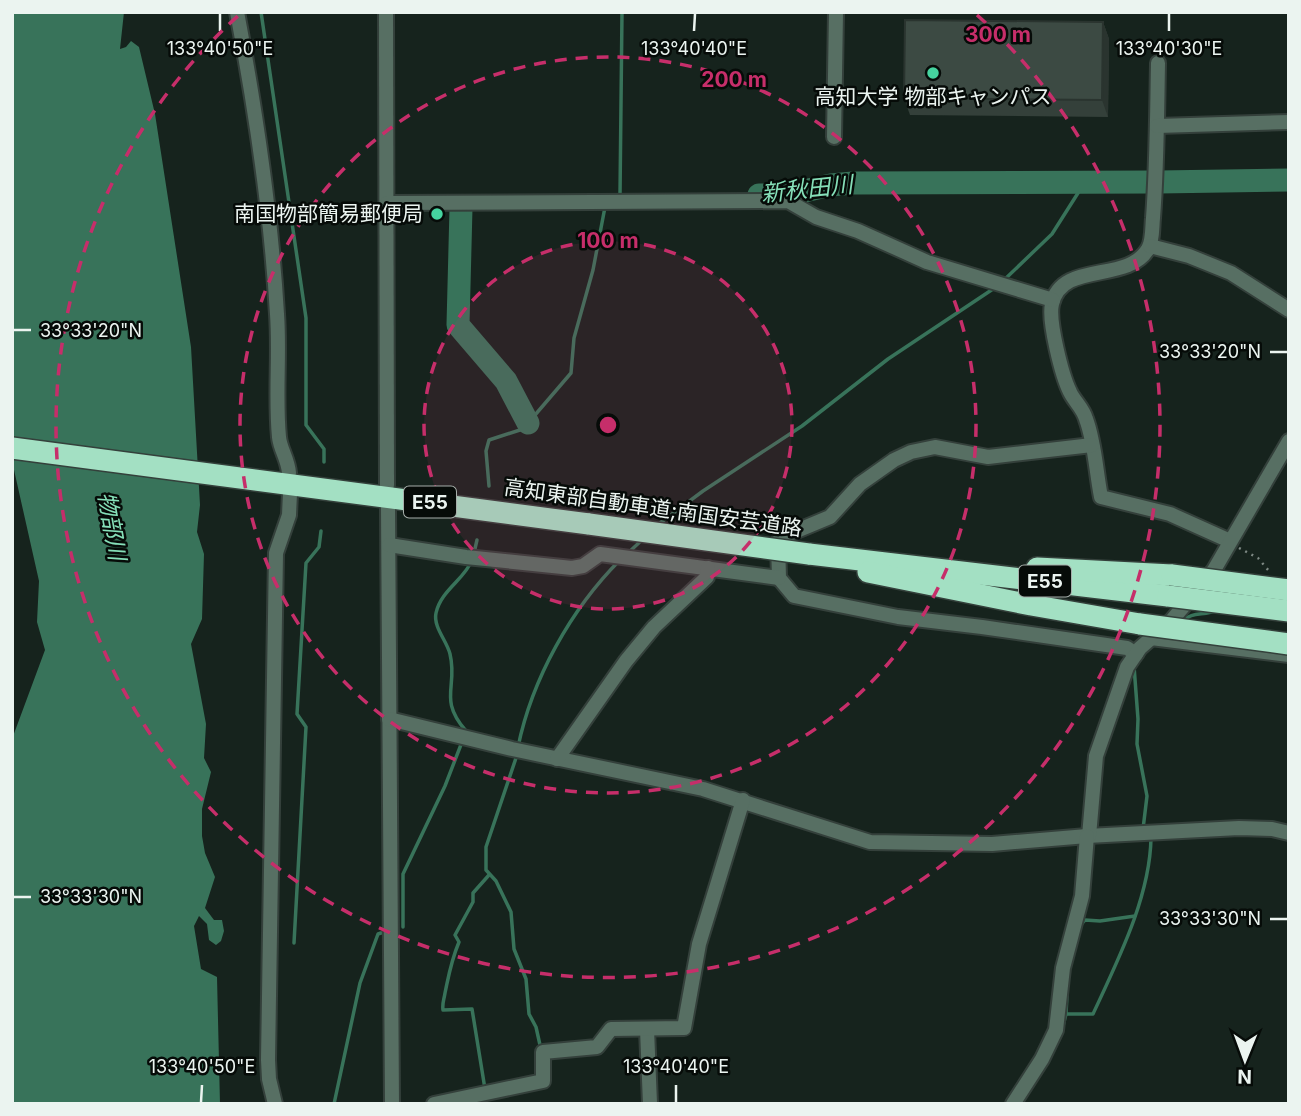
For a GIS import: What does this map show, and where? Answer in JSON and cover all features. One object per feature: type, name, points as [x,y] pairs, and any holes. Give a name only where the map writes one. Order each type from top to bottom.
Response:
[{"type":"highway","name":"高知東部自動車道;南国安芸道路","points":[[12,448],[279,477],[809,554],[1289,611]]},
{"type":"highway","points":[[809,554],[882,576],[1145,631],[1289,644]]},
{"type":"highway","points":[[923,566],[1100,570],[1281,584]]},
{"type":"street","points":[[237,12],[261,153],[272,239],[278,318],[279,440],[288,462],[279,477]]},
{"type":"street","points":[[386,12],[387,485]]},
{"type":"street","points":[[834,137],[836,12]]},
{"type":"street","points":[[1158,63],[1150,246],[1140,258],[1122,268],[1072,279],[1059,290],[1053,300],[1051,326],[1070,393],[1086,417],[1101,497],[1170,514],[1230,542]]},
{"type":"street","points":[[1157,126],[1289,122]]},
{"type":"street","points":[[387,203],[788,201],[816,217],[858,231],[927,262],[1053,300]]},
{"type":"street","points":[[1150,246],[1189,256],[1231,273],[1289,310]]},
{"type":"street","points":[[1013,1104],[1037,1068],[1056,1030],[1063,968],[1082,896],[1096,756],[1127,667],[1136,654],[1145,631],[1172,620],[1214,570],[1289,441]]},
{"type":"street","points":[[1092,445],[988,457],[935,447],[911,452],[894,460],[860,484],[830,517],[782,537],[778,542],[779,578],[793,596],[898,617],[982,626],[1127,648],[1136,654]]},
{"type":"street","points":[[275,1104],[268,1060],[276,554],[289,515],[290,493]]},
{"type":"street","points":[[388,508],[391,1104]]},
{"type":"street","points":[[389,545],[466,557],[572,568],[583,566],[600,554],[779,578]]},
{"type":"street","points":[[557,759],[626,661],[654,627],[707,577],[708,568]]},
{"type":"street","points":[[1214,570],[1281,584],[1289,580]]},
{"type":"street","points":[[1145,631],[1289,655]]},
{"type":"street","points":[[389,719],[557,759],[703,789],[870,842],[992,844],[1239,828],[1289,833]]},
{"type":"street","points":[[434,1104],[543,1082],[543,1052],[597,1047],[611,1029],[684,1028],[699,944],[743,800]]},
{"type":"street","points":[[647,1029],[650,1104]]},
{"type":"path","points":[[1230,542],[1258,558],[1281,584]]},
{"type":"water","name":"物部川","points":[[12,12],[124,12],[120,49],[131,41],[139,47],[155,114],[191,347],[200,505],[197,532],[204,554],[202,619],[191,644],[206,724],[204,758],[211,772],[202,809],[202,836],[205,853],[215,877],[205,908],[214,920],[222,920],[224,931],[221,941],[216,945],[209,940],[207,924],[199,916],[194,926],[201,969],[217,977],[220,1104],[12,1104],[12,739],[45,650],[37,622],[39,581],[12,461]]},
{"type":"building","points":[[905,20],[1103,22],[1102,100],[904,98]]},
{"type":"waterway","points":[[261,12],[306,318],[306,425],[324,449],[324,462]]},
{"type":"waterway","points":[[620,195],[622,12]]},
{"type":"waterway","name":"新秋田川","points":[[1159,182],[1289,180]]},
{"type":"waterway","points":[[1004,280],[1052,234],[1085,182]]},
{"type":"waterway","name":"新秋田川","points":[[759,195],[786,195],[853,183],[1152,182]]},
{"type":"waterway","points":[[489,486],[486,451],[489,440],[523,429],[571,373],[574,338],[593,270],[605,207]]},
{"type":"waterway","name":"新秋田川","points":[[461,208],[458,325],[506,381],[528,423]]},
{"type":"waterway","points":[[656,526],[703,491],[802,426],[888,359],[996,287]]},
{"type":"waterway","points":[[294,943],[306,727],[297,714],[306,563],[319,547],[321,531]]},
{"type":"waterway","points":[[628,553],[643,539]]},
{"type":"waterway","points":[[474,553],[477,540]]},
{"type":"waterway","points":[[465,733],[453,710],[452,665],[450,654],[438,629],[436,613],[443,598],[472,560]]},
{"type":"waterway","points":[[518,747],[533,696],[556,646],[585,600],[620,560]]},
{"type":"waterway","points":[[1180,622],[1190,616],[1218,610]]},
{"type":"waterway","points":[[1134,666],[1137,744],[1147,796],[1143,829]]},
{"type":"waterway","points":[[403,927],[403,874],[445,786],[462,742]]},
{"type":"waterway","points":[[517,755],[486,847],[486,870],[496,881],[511,912],[514,949],[526,979],[529,1014],[536,1027],[540,1045]]},
{"type":"waterway","points":[[1063,1026],[1066,1014],[1093,1014],[1139,905],[1151,838]]},
{"type":"waterway","points":[[485,1089],[472,1009],[443,1010],[443,1005],[450,968],[459,942],[455,935],[473,902],[473,893],[489,875]]},
{"type":"waterway","points":[[1080,926],[1085,920],[1100,921],[1135,916]]},
{"type":"waterway","points":[[334,1104],[360,983],[378,934],[381,933]]},
{"type":"waterway","points":[[1066,1014],[1067,995]]},
{"type":"place","name":"高知大学 物部キャンパス","points":[[933,73]]},
{"type":"place","name":"南国物部簡易郵便局","points":[[437,214]]}]
